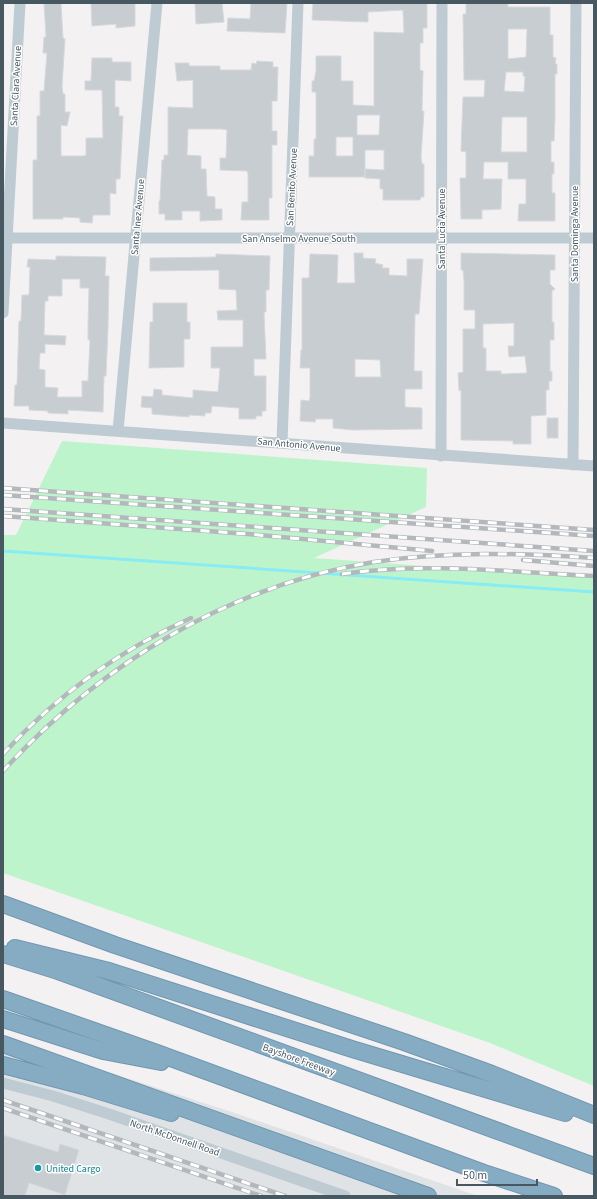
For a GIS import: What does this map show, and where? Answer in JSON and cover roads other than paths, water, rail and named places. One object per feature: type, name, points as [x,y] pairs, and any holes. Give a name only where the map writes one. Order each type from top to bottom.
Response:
[{"type":"highway","points":[[3,904],[116,946]]},
{"type":"highway","points":[[3,913],[116,946],[397,1039],[492,1074],[594,1115]]},
{"type":"highway","points":[[3,946],[74,961],[109,971],[352,1049],[594,1120]]},
{"type":"highway","name":"Bayshore Freeway","points":[[3,954],[58,971],[594,1166]]},
{"type":"highway","points":[[3,999],[243,1084],[484,1173],[554,1196]]},
{"type":"highway","points":[[3,1019],[103,1051],[157,1061],[243,1084]]},
{"type":"highway","points":[[3,1044],[428,1196]]},
{"type":"highway","points":[[3,1064],[300,1149]]},
{"type":"street","name":"Santa Clara Avenue","points":[[3,313],[5,238],[20,3]]},
{"type":"street","name":"Santa Inez Avenue","points":[[118,431],[157,3]]},
{"type":"street","name":"San Benito Avenue","points":[[282,443],[288,239],[298,3]]},
{"type":"street","name":"Santa Lucia Avenue","points":[[441,456],[442,3]]},
{"type":"street","name":"Santa Dominga Avenue","points":[[573,465],[576,3]]},
{"type":"street","name":"San Anselmo Avenue South","points":[[5,238],[594,238]]},
{"type":"street","name":"San Antonio Avenue","points":[[3,424],[594,466]]},
{"type":"street","name":"North McDonnell Road","points":[[3,1083],[109,1114],[345,1196]]},
{"type":"waterway","points":[[3,551],[594,592]]},
{"type":"railway","points":[[3,488],[594,530]]},
{"type":"railway","points":[[3,495],[594,536]]},
{"type":"railway","points":[[3,509],[594,551]]},
{"type":"railway","points":[[3,516],[248,534],[432,551]]},
{"type":"railway","points":[[3,771],[41,732],[82,696],[125,664],[171,635],[219,610],[269,589],[321,573],[401,558],[484,554],[594,558]]},
{"type":"railway","points":[[523,560],[594,566]]},
{"type":"railway","points":[[342,574],[373,570],[436,568],[500,570],[594,576]]},
{"type":"railway","points":[[3,754],[45,713],[90,676],[139,645],[191,618]]},
{"type":"railway","points":[[3,1100],[285,1196]]},
{"type":"railway","points":[[3,1108],[261,1196]]},
{"type":"place","name":"United Cargo","points":[[38,1168]]}]
